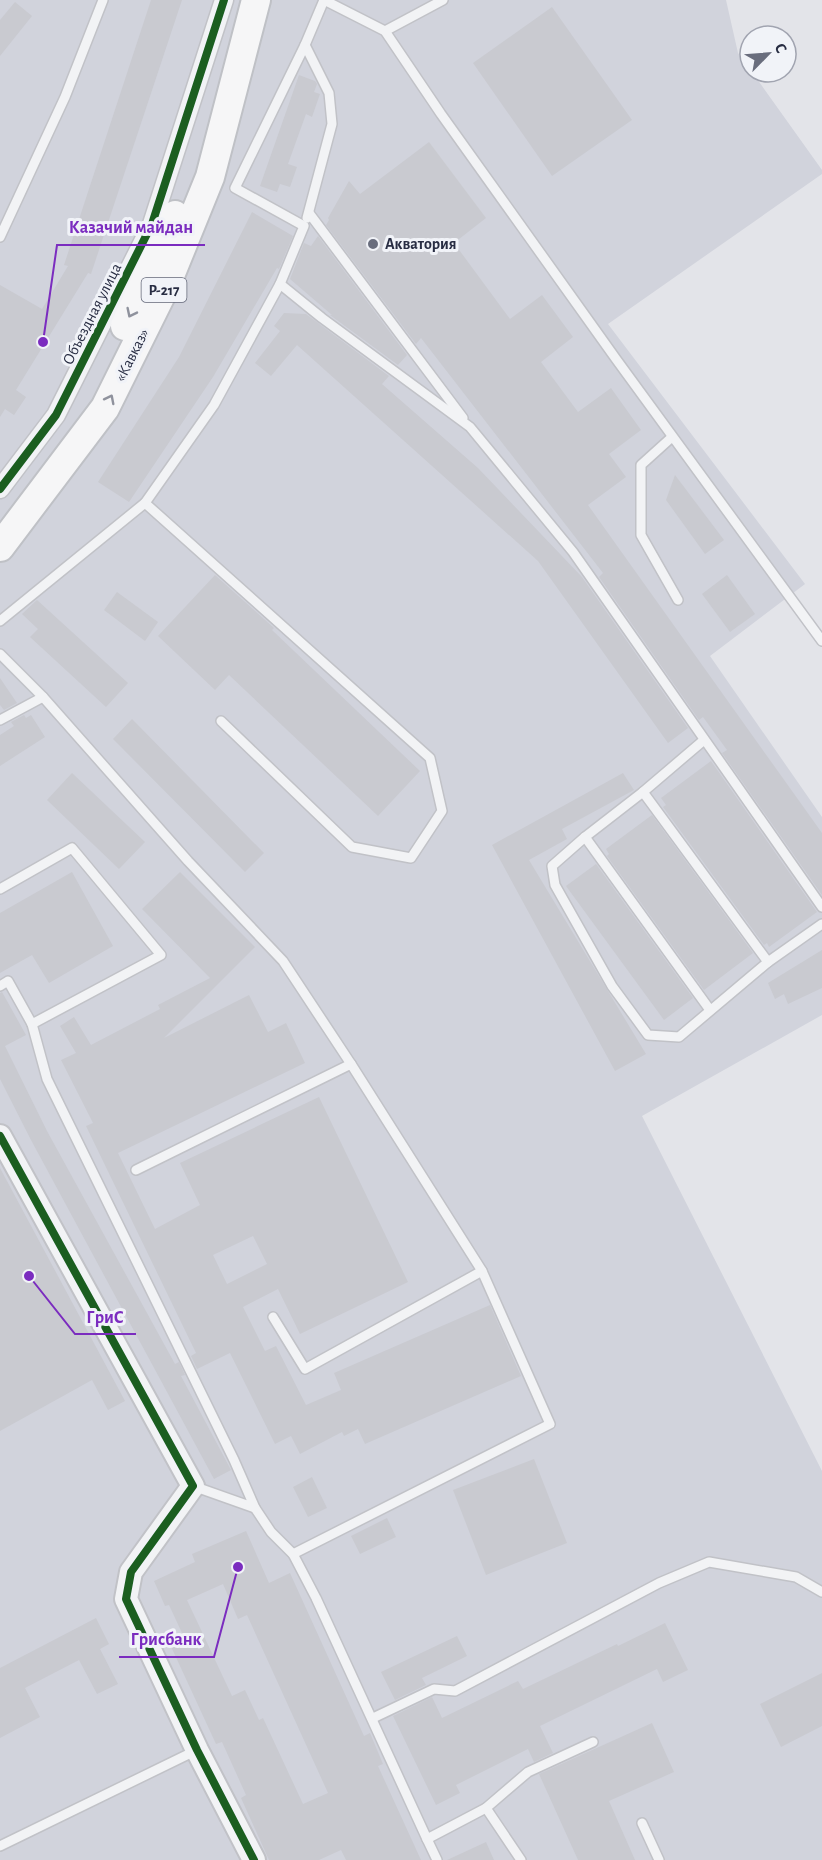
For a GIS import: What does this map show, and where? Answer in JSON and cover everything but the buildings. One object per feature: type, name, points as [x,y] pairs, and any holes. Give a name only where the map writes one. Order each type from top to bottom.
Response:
[{"type":"main road","name":"«Кавказ»","points":[[0,516],[86,402],[133,310],[190,180],[238,0]]},
{"type":"main road","name":"«Кавказ»","points":[[0,547],[105,408],[168,283],[210,177],[256,0]]},
{"type":"street","name":"Объездная улица","points":[[0,489],[56,415],[152,224],[224,0]]},
{"type":"street","points":[[0,1136],[193,1486],[131,1572],[126,1599],[197,1750],[254,1860]]},
{"type":"lane","points":[[0,237],[65,97],[102,0]]},
{"type":"lane","points":[[304,226],[235,188],[305,45],[324,0],[385,32],[447,123],[672,437],[822,641]]},
{"type":"lane","points":[[385,32],[443,0]]},
{"type":"lane","points":[[0,621],[145,503],[214,405],[280,284],[309,213],[333,124],[330,93],[305,45]]},
{"type":"lane","points":[[309,213],[470,427],[573,552],[822,907]]},
{"type":"lane","points":[[280,284],[322,318],[470,427]]},
{"type":"lane","points":[[672,437],[640,465],[641,535],[678,600]]},
{"type":"lane","points":[[145,503],[430,758],[442,811],[411,858],[352,848],[221,721]]},
{"type":"lane","points":[[0,654],[42,697],[188,861],[283,961],[482,1271],[550,1425],[293,1554]]},
{"type":"lane","points":[[0,720],[42,697]]},
{"type":"lane","points":[[704,740],[552,866],[555,885],[612,986],[648,1035],[679,1037],[768,962],[822,924]]},
{"type":"lane","points":[[643,792],[768,962]]},
{"type":"lane","points":[[585,837],[710,1010]]},
{"type":"lane","points":[[0,889],[72,848],[161,955],[32,1024]]},
{"type":"lane","points":[[0,986],[8,981],[32,1024],[47,1079],[234,1460],[255,1508],[271,1532],[293,1554],[373,1718],[437,1860]]},
{"type":"lane","points":[[136,1170],[351,1064]]},
{"type":"lane","points":[[273,1317],[305,1369],[482,1271]]},
{"type":"lane","points":[[193,1486],[255,1508]]},
{"type":"lane","points":[[373,1718],[434,1689],[455,1691],[659,1583],[709,1562],[796,1577],[822,1592]]},
{"type":"lane","points":[[427,1839],[486,1808],[528,1772],[593,1742]]},
{"type":"lane","points":[[0,1846],[197,1750]]},
{"type":"lane","points":[[486,1808],[520,1860]]},
{"type":"lane","points":[[642,1823],[659,1860]]},
{"type":"shaded area","points":[[0,0],[726,0],[738,53],[738,84],[761,84],[822,170],[822,174],[608,324],[805,584],[710,656],[822,817],[822,1015],[642,1116],[822,1471],[822,1860],[0,1860]]},
{"type":"cycle path","points":[[0,489],[56,415],[152,224],[224,0]]},
{"type":"cycle path","points":[[0,1136],[193,1486],[131,1572],[126,1599],[197,1750],[254,1860]]},
{"type":"place","name":"Акватория","points":[[373,244]]},
{"type":"place","name":"Казачий майдан","points":[[43,342]]},
{"type":"place","name":"ГриС","points":[[29,1276]]},
{"type":"place","name":"Грисбанк","points":[[238,1567]]}]
